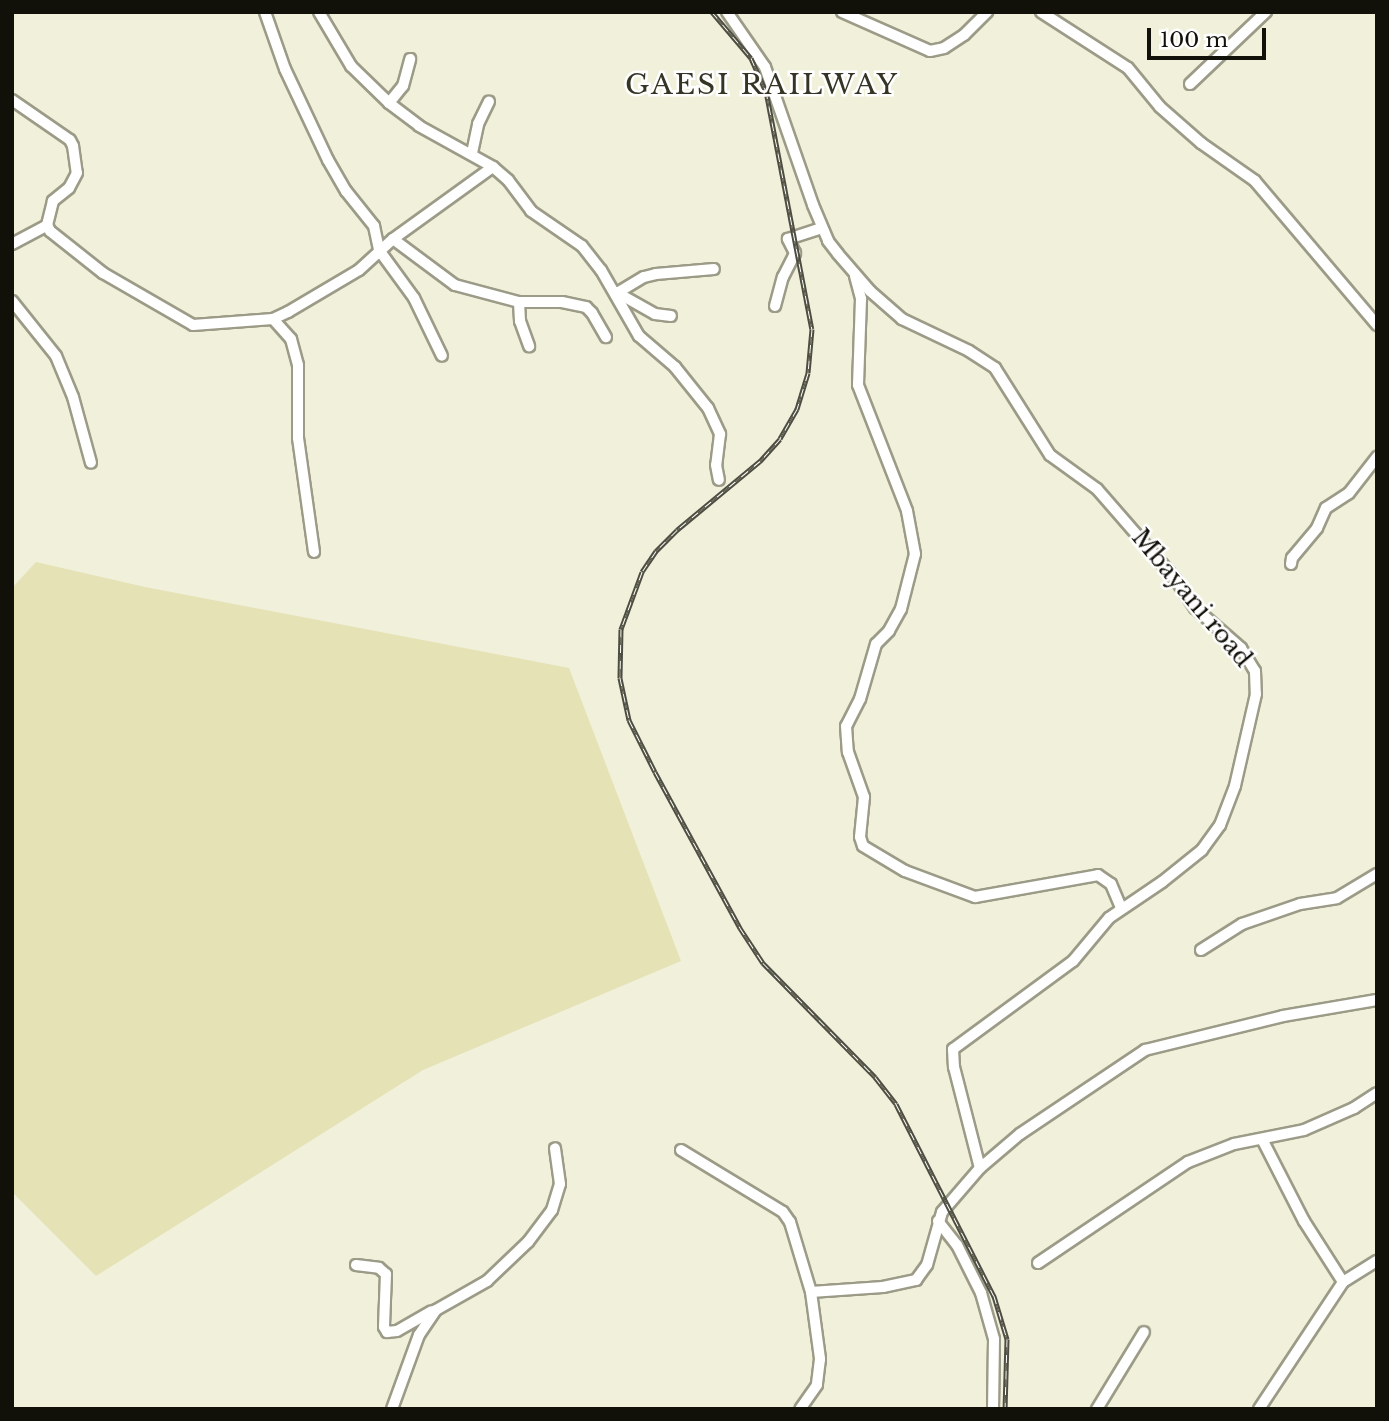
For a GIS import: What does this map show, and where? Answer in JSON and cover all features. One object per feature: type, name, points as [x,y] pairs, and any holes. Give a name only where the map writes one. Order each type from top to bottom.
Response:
[{"type":"street","points":[[265,12],[285,69],[328,160],[340,183],[374,226],[379,250],[414,298],[442,356]]},
{"type":"street","points":[[319,12],[352,66],[389,103],[419,126],[493,167],[508,180],[531,211],[582,247],[615,291],[639,336],[675,367],[708,408],[720,434],[716,465],[719,480]]},
{"type":"street","name":"Mbayani road","points":[[727,12],[765,67],[828,241],[854,272],[902,319],[969,351],[995,368],[1049,454],[1097,489],[1176,580],[1195,608],[1241,648],[1253,664],[1256,694],[1238,776],[1220,825],[1193,858],[1121,908],[1105,923],[1082,954],[953,1049],[954,1067],[980,1168]]},
{"type":"street","points":[[842,12],[930,51],[944,47],[964,35],[984,14]]},
{"type":"street","points":[[1041,12],[1128,68],[1160,107],[1201,143],[1255,181],[1377,325]]},
{"type":"street","points":[[1190,84],[1266,12]]},
{"type":"street","points":[[389,103],[403,86],[410,59]]},
{"type":"street","points":[[12,100],[70,140],[77,173],[69,188],[53,201],[47,225],[12,244]]},
{"type":"street","points":[[472,153],[478,124],[489,101]]},
{"type":"street","points":[[47,225],[57,238],[103,273],[184,322],[212,326],[273,319],[341,282],[393,239],[493,167]]},
{"type":"street","points":[[775,306],[783,277],[794,253],[788,239],[822,228]]},
{"type":"street","points":[[393,239],[450,283],[488,296],[519,302],[562,302],[586,307],[606,337]]},
{"type":"street","points":[[615,291],[644,277],[714,269]]},
{"type":"street","points":[[854,272],[861,299],[858,385],[907,511],[915,554],[901,609],[889,631],[876,644],[860,699],[846,726],[848,752],[864,797],[860,837],[863,846],[905,871],[975,897],[1098,874],[1111,884],[1121,908]]},
{"type":"street","points":[[615,291],[655,314],[671,316]]},
{"type":"street","points":[[12,301],[55,356],[73,397],[91,463]]},
{"type":"street","points":[[519,302],[520,321],[529,346]]},
{"type":"street","points":[[273,319],[291,339],[298,365],[298,438],[314,552]]},
{"type":"street","points":[[1291,564],[1292,558],[1316,530],[1326,508],[1349,493],[1377,457]]},
{"type":"street","points":[[1201,950],[1242,924],[1300,904],[1337,898],[1377,874]]},
{"type":"street","points":[[811,1292],[883,1287],[916,1280],[927,1265],[942,1212],[980,1168],[1020,1133],[1145,1050],[1283,1016],[1377,1000]]},
{"type":"street","points":[[1038,1263],[1188,1162],[1234,1144],[1304,1130],[1354,1108],[1377,1093]]},
{"type":"street","points":[[1262,1139],[1304,1221],[1343,1282]]},
{"type":"street","points":[[356,1265],[379,1268],[386,1274],[384,1327],[387,1332],[397,1331],[487,1281],[528,1242],[542,1224],[561,1184],[555,1148]]},
{"type":"street","points":[[681,1150],[786,1215],[811,1292],[820,1346],[820,1374],[813,1394],[800,1409]]},
{"type":"street","points":[[939,1222],[957,1245],[981,1293],[994,1339],[993,1409]]},
{"type":"street","points":[[1265,1407],[1343,1282],[1377,1261]]},
{"type":"street","points":[[392,1409],[419,1335],[436,1310]]},
{"type":"street","points":[[1097,1409],[1144,1332]]},
{"type":"shaded area","points":[[36,562],[145,587],[569,668],[681,961],[423,1070],[96,1276],[12,1192],[12,588]]},
{"type":"railway","points":[[712,12],[751,58],[766,91],[812,329],[808,373],[797,409],[780,439],[760,461],[677,530],[656,551],[642,572],[621,629],[620,678],[629,720],[740,928],[763,963],[875,1077],[896,1104],[994,1296],[1007,1339],[1005,1409]]},
{"type":"district","name":"GAESI RAILWAY","points":[[762,85]]}]
